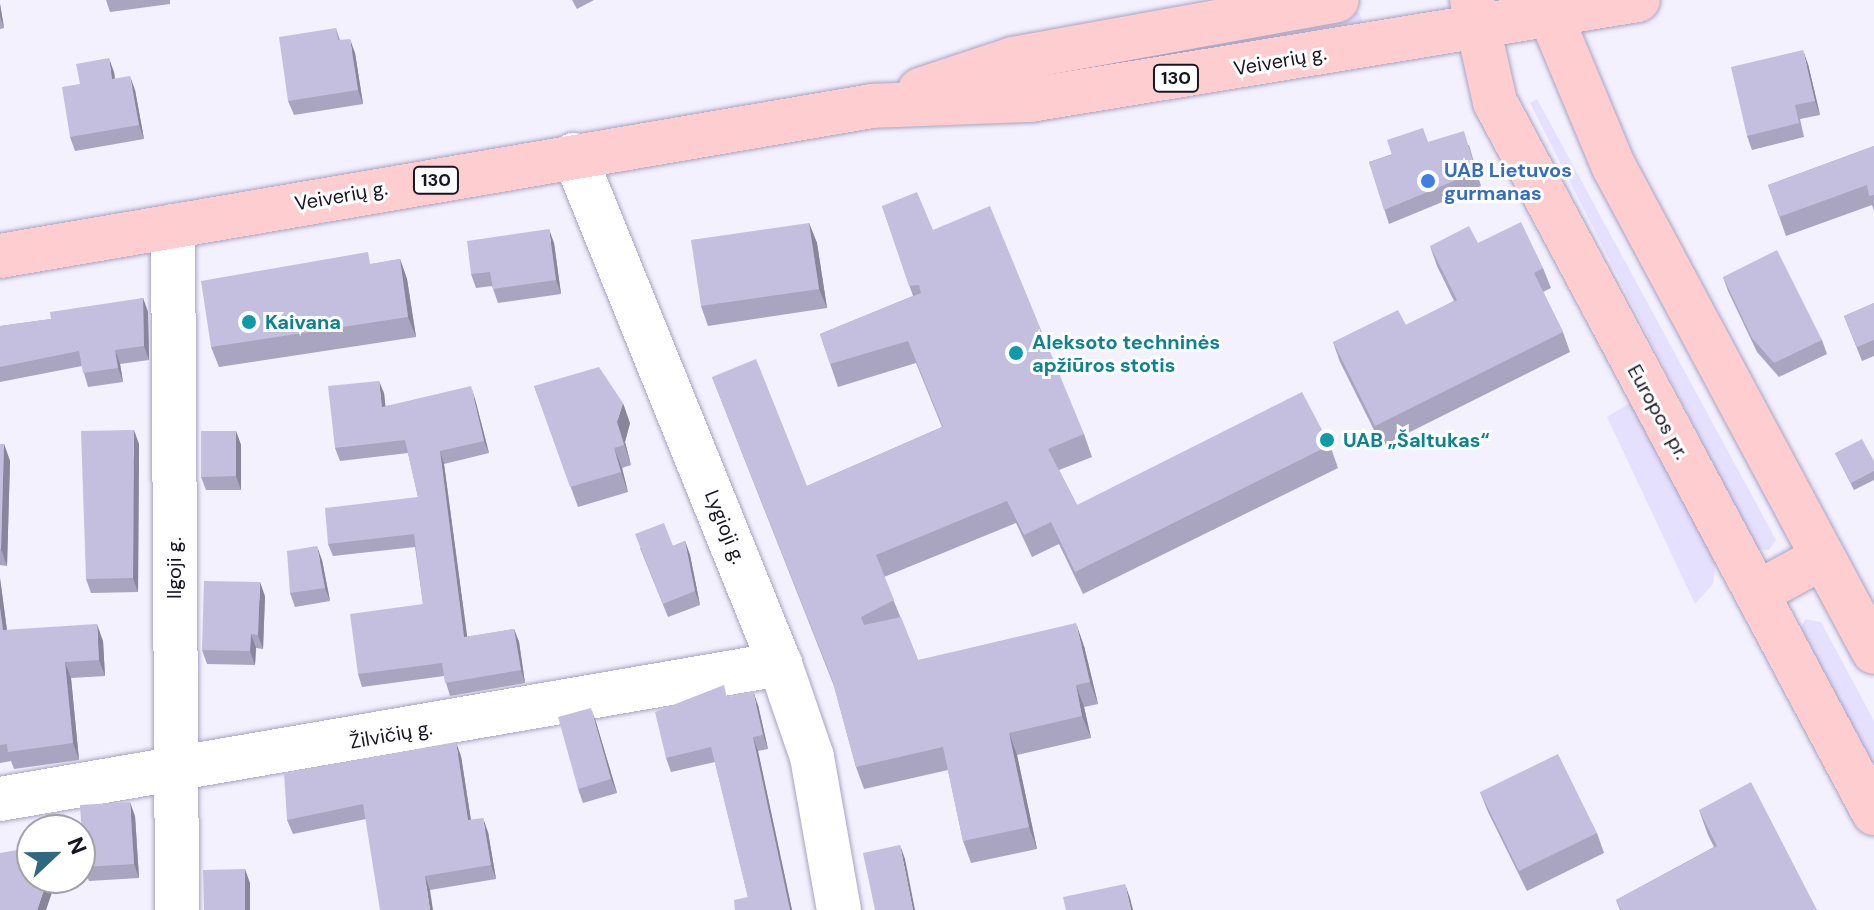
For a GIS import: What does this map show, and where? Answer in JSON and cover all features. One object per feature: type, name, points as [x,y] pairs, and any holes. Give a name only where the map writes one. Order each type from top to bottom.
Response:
[{"type":"main road","name":"Veiverių g.","points":[[872,106],[1013,59],[1337,0]]},
{"type":"main road","name":"Veiverių g.","points":[[0,256],[872,106],[1030,100],[1475,13],[1638,0]]},
{"type":"main road","points":[[1547,7],[1614,167],[1874,652]]},
{"type":"main road","name":"Europos pr.","points":[[1475,13],[1508,129],[1874,813]]},
{"type":"main road","points":[[1757,593],[1823,557]]},
{"type":"street","name":"Lygioji g.","points":[[574,155],[780,664],[812,757],[839,910]]},
{"type":"street","name":"Ilgoji g.","points":[[173,226],[177,910]]},
{"type":"street","name":"Žilvičių g.","points":[[0,799],[174,773],[780,664]]},
{"type":"shaded area","points":[[1359,12],[1364,26],[1180,60],[1176,46]]},
{"type":"shaded area","points":[[1537,99],[1776,540],[1769,550],[1756,549],[1530,103]]},
{"type":"shaded area","points":[[1630,403],[1716,559],[1713,584],[1695,604],[1607,417]]},
{"type":"shaded area","points":[[1805,619],[1821,622],[1874,721],[1874,769],[1800,632]]},
{"type":"building","points":[[336,28],[338,40],[350,39],[358,90],[288,101],[279,37]]},
{"type":"building","points":[[1803,50],[1815,101],[1795,105],[1799,123],[1747,136],[1731,67]]},
{"type":"building","points":[[109,58],[112,79],[130,76],[139,125],[70,137],[62,87],[80,84],[76,64]]},
{"type":"building","name":"UAB Lietuvos gurmanas","points":[[1423,128],[1428,142],[1464,131],[1476,172],[1384,210],[1369,162],[1392,155],[1387,140]]},
{"type":"building","points":[[1874,146],[1874,195],[1869,196],[1867,185],[1779,217],[1768,185]]},
{"type":"building","points":[[917,192],[933,230],[990,206],[1084,434],[1048,449],[1077,505],[1302,392],[1330,445],[1075,572],[1051,522],[1024,535],[1007,501],[876,555],[894,600],[861,617],[864,625],[901,617],[918,660],[1076,623],[1090,682],[1076,685],[1082,716],[1009,733],[1029,827],[963,841],[943,747],[856,767],[832,679],[712,377],[756,359],[807,486],[943,427],[908,341],[830,364],[820,334],[921,293],[919,285],[909,286],[882,206]]},
{"type":"building","points":[[1521,222],[1543,268],[1534,273],[1563,332],[1375,426],[1333,342],[1398,310],[1406,325],[1457,300],[1430,246],[1469,226],[1478,243]]},
{"type":"building","points":[[809,223],[819,289],[701,306],[691,240]]},
{"type":"building","points":[[549,229],[556,280],[493,289],[490,272],[471,274],[467,241]]},
{"type":"building","points":[[1777,250],[1822,340],[1774,363],[1752,338],[1723,277]]},
{"type":"building","points":[[368,252],[370,264],[400,259],[408,317],[211,347],[201,281]]},
{"type":"building","points":[[143,298],[144,346],[115,350],[118,368],[83,373],[79,351],[0,367],[0,326],[51,319],[50,312]]},
{"type":"building","points":[[1874,303],[1874,340],[1857,347],[1844,316]]},
{"type":"building","points":[[599,367],[623,403],[617,422],[624,445],[614,448],[621,472],[570,487],[534,386]]},
{"type":"building","points":[[379,381],[382,407],[471,386],[484,441],[440,451],[464,637],[514,629],[521,670],[445,683],[442,663],[358,674],[350,614],[423,604],[414,534],[328,544],[325,508],[418,497],[405,440],[335,448],[328,386]]},
{"type":"building","points":[[134,430],[133,578],[86,579],[81,431]]},
{"type":"building","points":[[201,431],[236,431],[236,476],[201,477]]},
{"type":"building","points":[[1862,439],[1874,461],[1874,471],[1851,483],[1835,453]]},
{"type":"building","points":[[0,444],[4,444],[1,549],[0,549]]},
{"type":"building","points":[[664,523],[673,546],[685,541],[695,591],[663,604],[635,534]]},
{"type":"building","points":[[317,546],[325,588],[290,593],[287,551]]},
{"type":"building","points":[[204,581],[260,582],[258,635],[251,634],[250,651],[202,650]]},
{"type":"building","points":[[0,608],[3,630],[97,624],[99,660],[65,662],[73,743],[8,752],[7,744],[0,745]]},
{"type":"building","points":[[724,685],[727,698],[753,691],[763,735],[753,737],[790,910],[735,910],[734,900],[748,897],[711,747],[666,758],[655,712]]},
{"type":"building","points":[[591,708],[611,779],[578,789],[558,717]]},
{"type":"building","points":[[456,742],[468,820],[483,818],[491,865],[425,876],[430,910],[380,910],[363,804],[287,820],[284,773]]},
{"type":"building","points":[[1558,754],[1597,833],[1519,871],[1480,792]]},
{"type":"building","points":[[1751,782],[1817,910],[1621,910],[1616,900],[1717,846],[1699,810]]},
{"type":"building","points":[[130,802],[134,864],[96,866],[96,814],[81,814],[80,805]]},
{"type":"building","points":[[900,845],[913,910],[875,910],[863,853]]},
{"type":"building","points":[[16,850],[16,894],[42,894],[37,910],[0,910],[0,853]]},
{"type":"building","points":[[245,869],[245,910],[204,910],[203,870]]},
{"type":"building","points":[[1125,884],[1131,910],[1066,910],[1063,897]]},
{"type":"place","name":"UAB Lietuvos gurmanas","points":[[1428,181]]},
{"type":"place","name":"Kaivana","points":[[249,322]]},
{"type":"place","name":"Aleksoto techninės apžiūros stotis","points":[[1016,353]]},
{"type":"place","name":"UAB „Šaltukas“","points":[[1327,440]]}]
